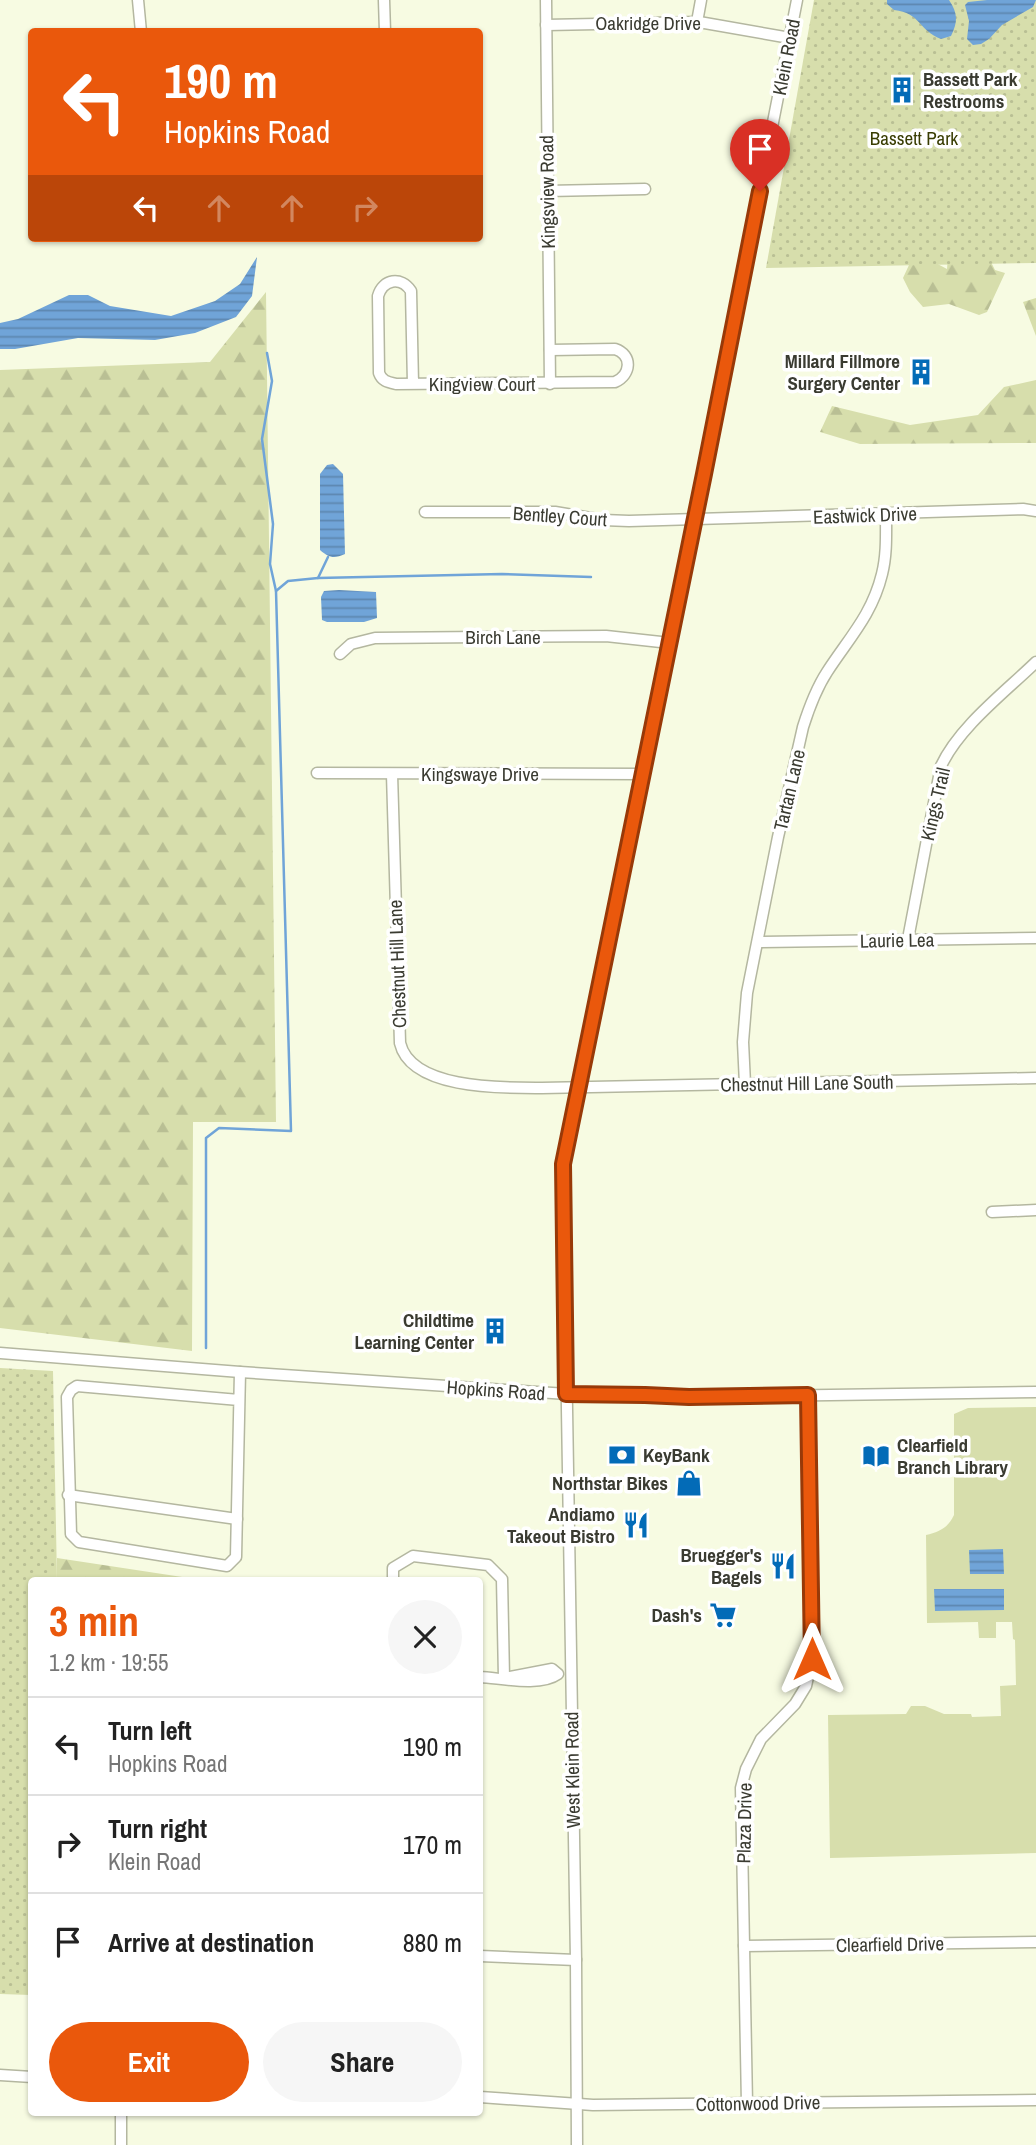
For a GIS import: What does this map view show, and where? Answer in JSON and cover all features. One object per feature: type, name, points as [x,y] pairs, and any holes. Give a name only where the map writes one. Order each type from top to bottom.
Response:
[{"type":"street","points":[[138,0],[141,28]]},
{"type":"street","points":[[384,0],[384,28]]},
{"type":"street","name":"Kingsview Road","points":[[546,0],[550,384]]},
{"type":"street","points":[[696,22],[701,0]]},
{"type":"street","name":"Klein Road","points":[[566,1394],[563,1164],[695,520],[797,0]]},
{"type":"street","name":"Oakridge Drive","points":[[546,25],[696,22],[790,38]]},
{"type":"street","points":[[547,191],[645,189]]},
{"type":"street","name":"Kingview Court","points":[[413,384],[411,291],[406,284],[388,282],[380,288],[378,296],[379,373],[387,382],[413,384],[550,384],[615,382],[623,378],[628,371],[622,351],[615,349],[550,350]]},
{"type":"street","name":"Eastwick Drive","points":[[695,520],[1036,510]]},
{"type":"street","name":"Bentley Court","points":[[425,512],[555,512],[603,520],[695,520]]},
{"type":"street","name":"Tartan Lane","points":[[745,1084],[744,1016],[778,837],[803,727],[826,673],[853,637],[873,601],[886,556],[886,514]]},
{"type":"street","name":"Birch Lane","points":[[340,654],[351,644],[375,638],[606,636],[670,643]]},
{"type":"street","name":"Kings Trail","points":[[908,939],[941,766],[965,731],[1036,662]]},
{"type":"street","name":"Kingswaye Drive","points":[[317,774],[643,774]]},
{"type":"street","name":"Chestnut Hill Lane","points":[[392,774],[400,1043],[405,1057],[432,1075],[468,1084],[525,1088],[579,1087]]},
{"type":"street","name":"Laurie Lea","points":[[758,942],[1036,938]]},
{"type":"street","name":"Chestnut Hill Lane South","points":[[579,1087],[1036,1078]]},
{"type":"street","points":[[992,1212],[1036,1210]]},
{"type":"street","name":"Hopkins Road","points":[[0,1353],[566,1394],[689,1397],[1036,1392]]},
{"type":"street","points":[[239,1400],[77,1386],[71,1390],[67,1396],[71,1534],[79,1542],[227,1566],[236,1557],[240,1372]]},
{"type":"street","name":"West Klein Road","points":[[566,1394],[577,2145]]},
{"type":"street","name":"Plaza Drive","points":[[747,2104],[741,1788],[746,1769],[761,1739],[795,1704],[806,1686],[812,1659],[808,1395]]},
{"type":"street","points":[[68,1495],[237,1519]]},
{"type":"street","points":[[393,1577],[393,1568],[413,1556],[488,1565],[502,1579],[505,1678]]},
{"type":"street","points":[[483,1677],[513,1681],[552,1678],[558,1674],[570,1673]]},
{"type":"street","name":"Clearfield Drive","points":[[744,1946],[1036,1942]]},
{"type":"street","points":[[483,1956],[576,1960]]},
{"type":"street","points":[[0,2075],[28,2077]]},
{"type":"street","name":"Cottonwood Drive","points":[[483,2097],[576,2104],[1036,2100]]},
{"type":"street","points":[[121,2116],[121,2145]]},
{"type":"green space","name":"Bassett Park","points":[[814,0],[1036,0],[1036,263],[766,268]]},
{"type":"green space","points":[[915,252],[947,269],[948,256],[988,256],[995,270],[1005,273],[987,312],[979,315],[949,304],[923,307],[910,292],[903,278]]},
{"type":"green space","points":[[266,292],[276,1122],[193,1122],[192,1351],[0,1328],[0,370],[210,362]]},
{"type":"green space","points":[[1036,298],[1036,336],[1023,302]]},
{"type":"green space","points":[[1036,380],[1036,443],[860,444],[820,432],[832,406],[910,425],[978,415],[1004,387]]},
{"type":"green space","points":[[0,1368],[53,1371],[57,1577],[28,1577],[28,1995],[0,1994]]},
{"type":"green space","points":[[1036,1407],[1036,1853],[830,1858],[828,1715],[906,1714],[911,1706],[925,1706],[944,1714],[1001,1716],[1000,1686],[1016,1685],[1012,1622],[996,1622],[996,1638],[979,1638],[978,1622],[927,1623],[926,1535],[943,1529],[954,1515],[954,1414],[968,1408]]},
{"type":"green space","points":[[57,1558],[182,1577],[57,1577]]},
{"type":"water","points":[[887,0],[949,0],[956,18],[951,36],[941,39],[933,35],[915,18],[894,10],[887,4]]},
{"type":"water","points":[[1036,0],[1033,7],[1002,25],[989,39],[973,45],[967,39],[969,21],[965,5],[968,2]]},
{"type":"water","points":[[257,257],[252,296],[236,317],[195,333],[155,340],[78,338],[0,349],[0,323],[18,319],[69,295],[88,295],[110,306],[171,316],[215,301],[240,284]]},
{"type":"water","points":[[333,464],[343,474],[345,554],[335,557],[320,550],[320,474],[327,465]]},
{"type":"water","points":[[324,591],[376,592],[377,618],[364,622],[322,620],[321,597]]},
{"type":"water","points":[[1003,1549],[1004,1574],[970,1574],[969,1550]]},
{"type":"water","points":[[934,1589],[1004,1589],[1004,1610],[935,1611]]},
{"type":"waterway","points":[[267,353],[272,381],[262,439],[273,524],[270,564],[276,591]]},
{"type":"waterway","points":[[318,578],[328,557]]},
{"type":"waterway","points":[[206,1348],[206,1138],[219,1128],[291,1131],[276,591],[288,581],[318,578],[502,574],[591,577]]},
{"type":"place","name":"Bassett Park Restrooms","points":[[902,90]]},
{"type":"place","name":"Millard Fillmore Surgery Center","points":[[921,372]]},
{"type":"place","name":"Childtime Learning Center","points":[[495,1331]]},
{"type":"place","name":"KeyBank","points":[[622,1455]]},
{"type":"place","name":"Clearfield Branch Library","points":[[876,1456]]},
{"type":"place","name":"Northstar Bikes","points":[[689,1483]]},
{"type":"place","name":"Andiamo Takeout Bistro","points":[[636,1525]]},
{"type":"place","name":"Bruegger's Bagels","points":[[783,1566]]},
{"type":"place","name":"Dash's","points":[[723,1615]]},
{"type":"route","points":[[760,191],[563,1164],[566,1394],[689,1397],[808,1395],[812,1659]]}]
